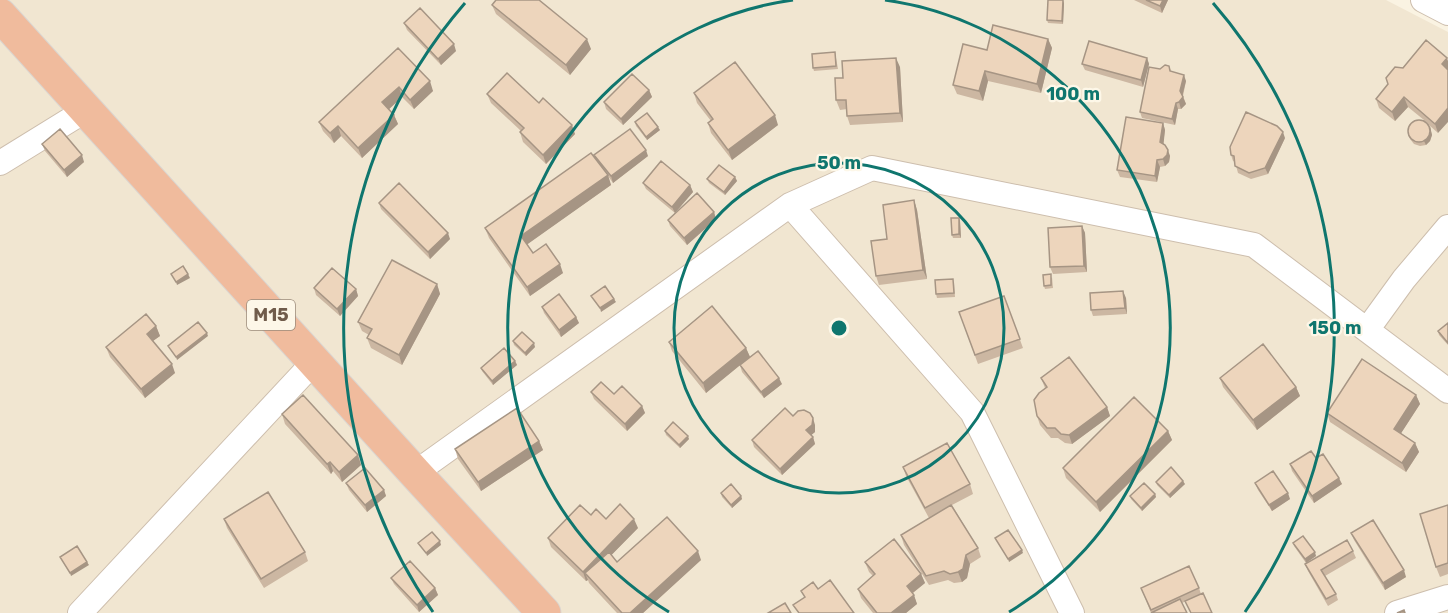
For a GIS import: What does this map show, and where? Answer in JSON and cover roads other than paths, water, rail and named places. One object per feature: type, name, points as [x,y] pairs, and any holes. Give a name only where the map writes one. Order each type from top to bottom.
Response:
[{"type":"highway","name":"M15","points":[[0,15],[544,613]]},
{"type":"street","points":[[1424,0],[1448,13]]},
{"type":"street","points":[[0,164],[86,110]]},
{"type":"street","points":[[415,473],[790,205],[872,168],[1254,245],[1448,391]]},
{"type":"street","points":[[790,205],[972,412],[1072,613]]},
{"type":"street","points":[[1367,330],[1404,279],[1448,227]]},
{"type":"street","points":[[80,613],[314,362]]},
{"type":"street","points":[[1397,613],[1448,597]]}]
